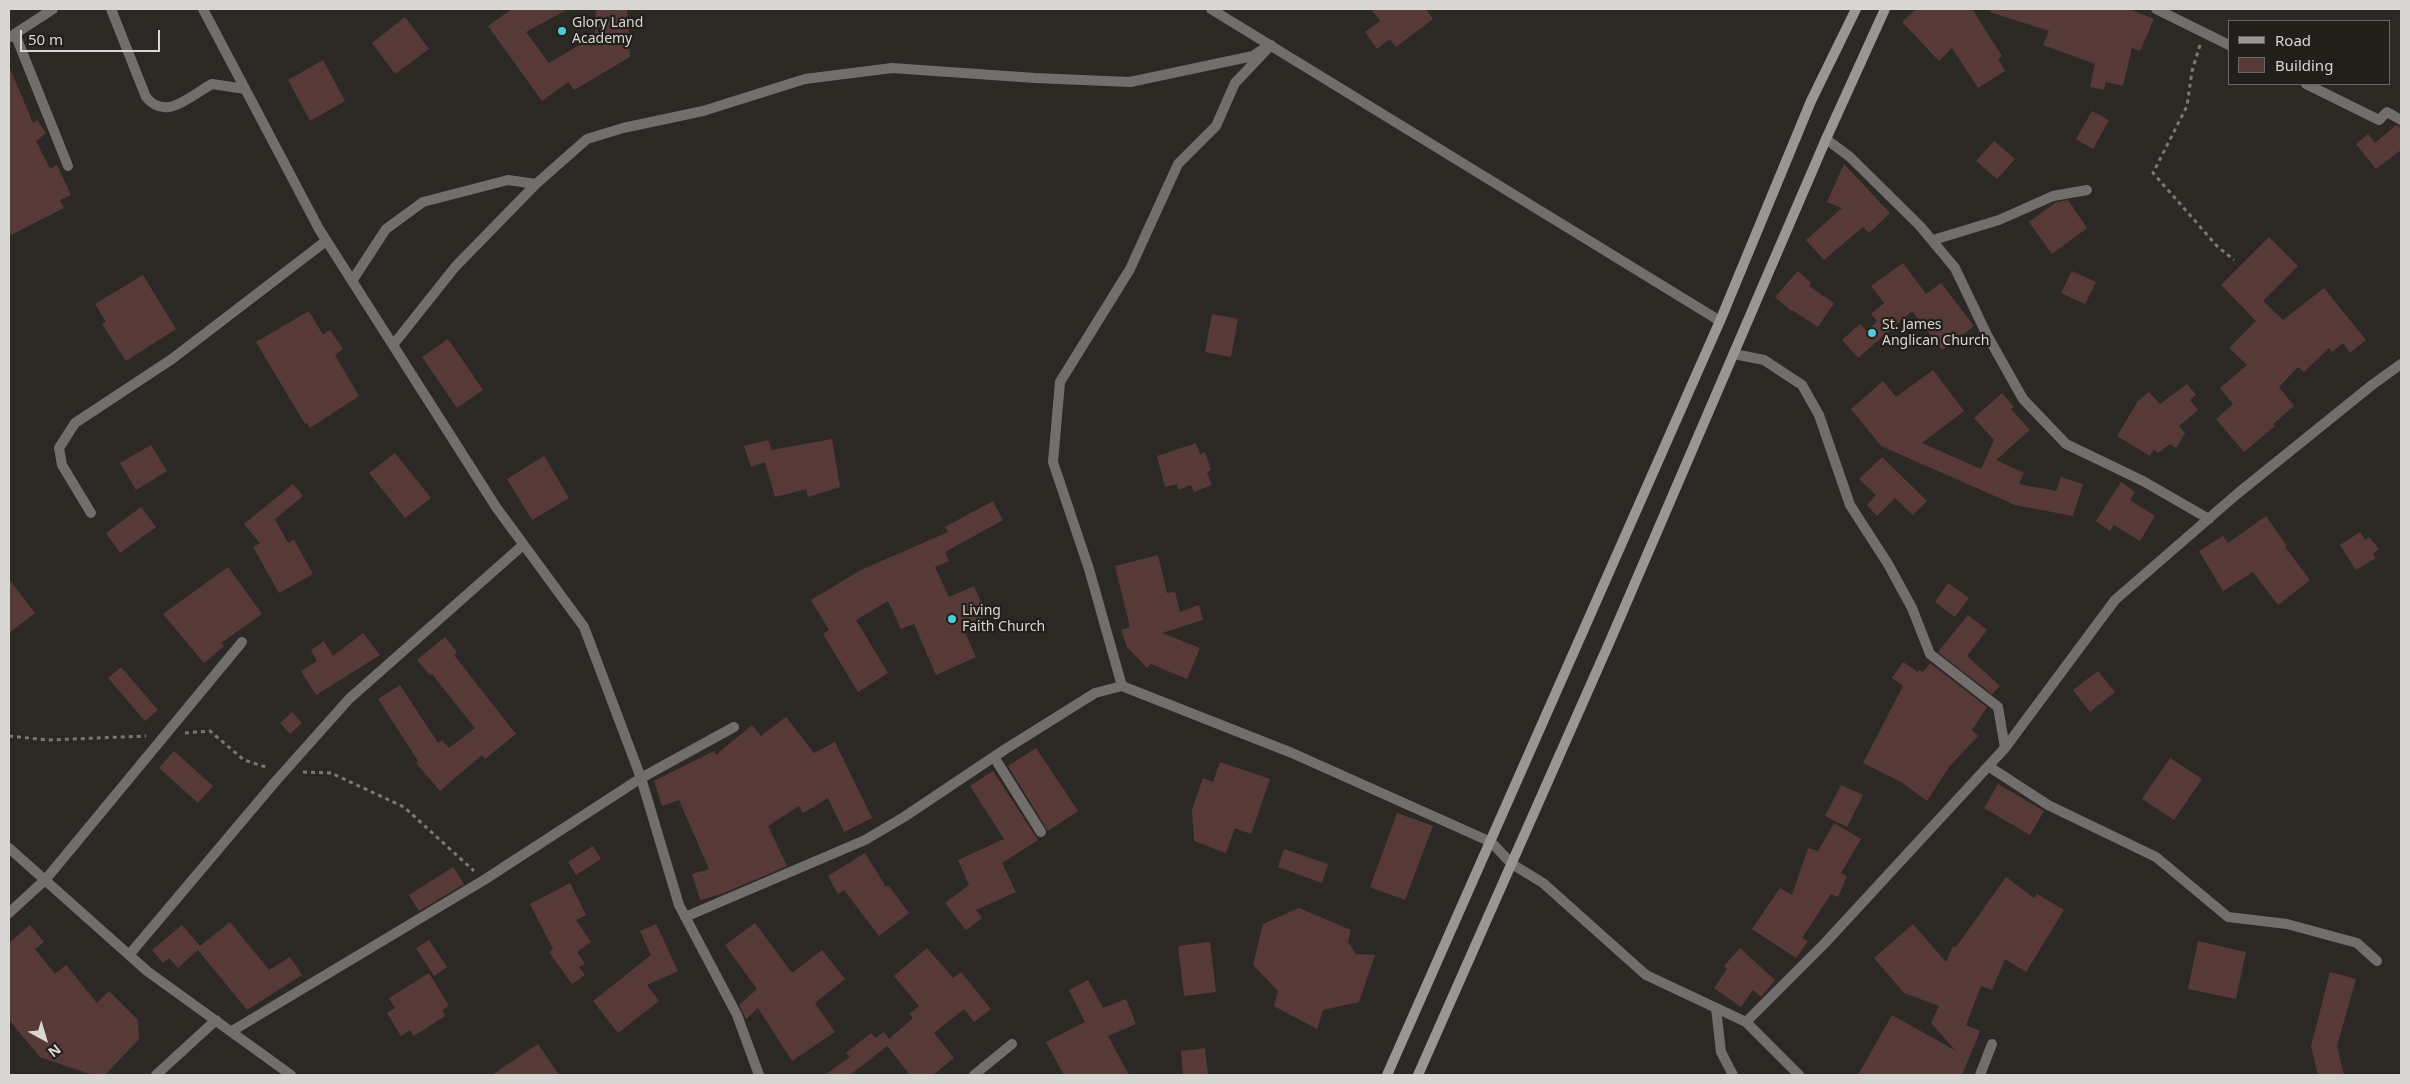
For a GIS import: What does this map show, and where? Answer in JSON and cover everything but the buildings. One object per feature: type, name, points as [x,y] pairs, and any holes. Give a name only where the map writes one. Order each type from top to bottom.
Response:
[{"type":"main road","points":[[1388,1075],[1720,321],[1811,102],[1856,9]]},
{"type":"main road","points":[[1418,1075],[1512,864],[1826,139],[1885,9]]},
{"type":"street","points":[[53,9],[12,36],[68,166]]},
{"type":"street","points":[[111,9],[146,97],[152,104],[166,109],[178,106],[212,84],[245,89]]},
{"type":"street","points":[[203,9],[326,241],[496,507],[584,627],[641,778],[679,905],[737,1015],[759,1075]]},
{"type":"street","points":[[1211,9],[1720,321]]},
{"type":"street","points":[[2156,9],[2228,45]]},
{"type":"street","points":[[393,346],[455,267],[536,184],[587,139],[623,128],[703,111],[805,79],[892,68],[1035,78],[1130,82],[1253,56],[1271,45]]},
{"type":"street","points":[[1122,686],[1089,569],[1053,462],[1060,382],[1130,269],[1178,164],[1216,126],[1236,83],[1271,45]]},
{"type":"street","points":[[2308,85],[2379,120],[2387,112],[2401,120]]},
{"type":"street","points":[[1826,139],[1850,157],[1933,240],[1955,268],[1987,335],[2023,399],[2066,444],[2143,481],[2209,519]]},
{"type":"street","points":[[352,281],[386,229],[423,202],[508,180],[536,184]]},
{"type":"street","points":[[1933,240],[1999,220],[2053,196],[2087,190]]},
{"type":"street","points":[[91,513],[62,465],[59,448],[75,423],[172,359],[326,241]]},
{"type":"street","points":[[1734,354],[1764,360],[1802,385],[1819,415],[1850,505],[1888,564],[1912,608],[1930,654],[1998,707],[2005,748]]},
{"type":"street","points":[[1746,1022],[1825,943],[2005,748],[2115,600],[2209,519],[2372,385],[2401,364]]},
{"type":"street","points":[[129,955],[285,770],[349,699],[523,544]]},
{"type":"street","points":[[9,913],[46,879],[242,642]]},
{"type":"street","points":[[685,917],[865,840],[904,817],[1095,693],[1122,686],[1292,753],[1491,842],[1512,864],[1543,883],[1646,975],[1746,1022],[1799,1075]]},
{"type":"street","points":[[232,1031],[484,880],[641,778],[734,727]]},
{"type":"street","points":[[994,757],[1041,832]]},
{"type":"street","points":[[1988,766],[2048,805],[2156,858],[2228,917],[2287,924],[2357,944],[2377,961]]},
{"type":"street","points":[[9,848],[147,971],[291,1075]]},
{"type":"street","points":[[1716,1008],[1721,1052],[1733,1075]]},
{"type":"street","points":[[156,1075],[216,1020]]},
{"type":"street","points":[[974,1075],[1012,1044]]},
{"type":"street","points":[[1980,1075],[1992,1044]]},
{"type":"path","points":[[2204,33],[2192,71],[2187,106],[2153,173],[2216,246],[2234,260]]},
{"type":"path","points":[[9,736],[56,740],[210,731],[244,760],[268,768],[331,773],[404,807],[484,880]]},
{"type":"place","name":"Glory Land Academy","points":[[562,31]]},
{"type":"place","name":"St. James Anglican Church","points":[[1872,333]]},
{"type":"place","name":"Living Faith Church","points":[[952,619]]}]
